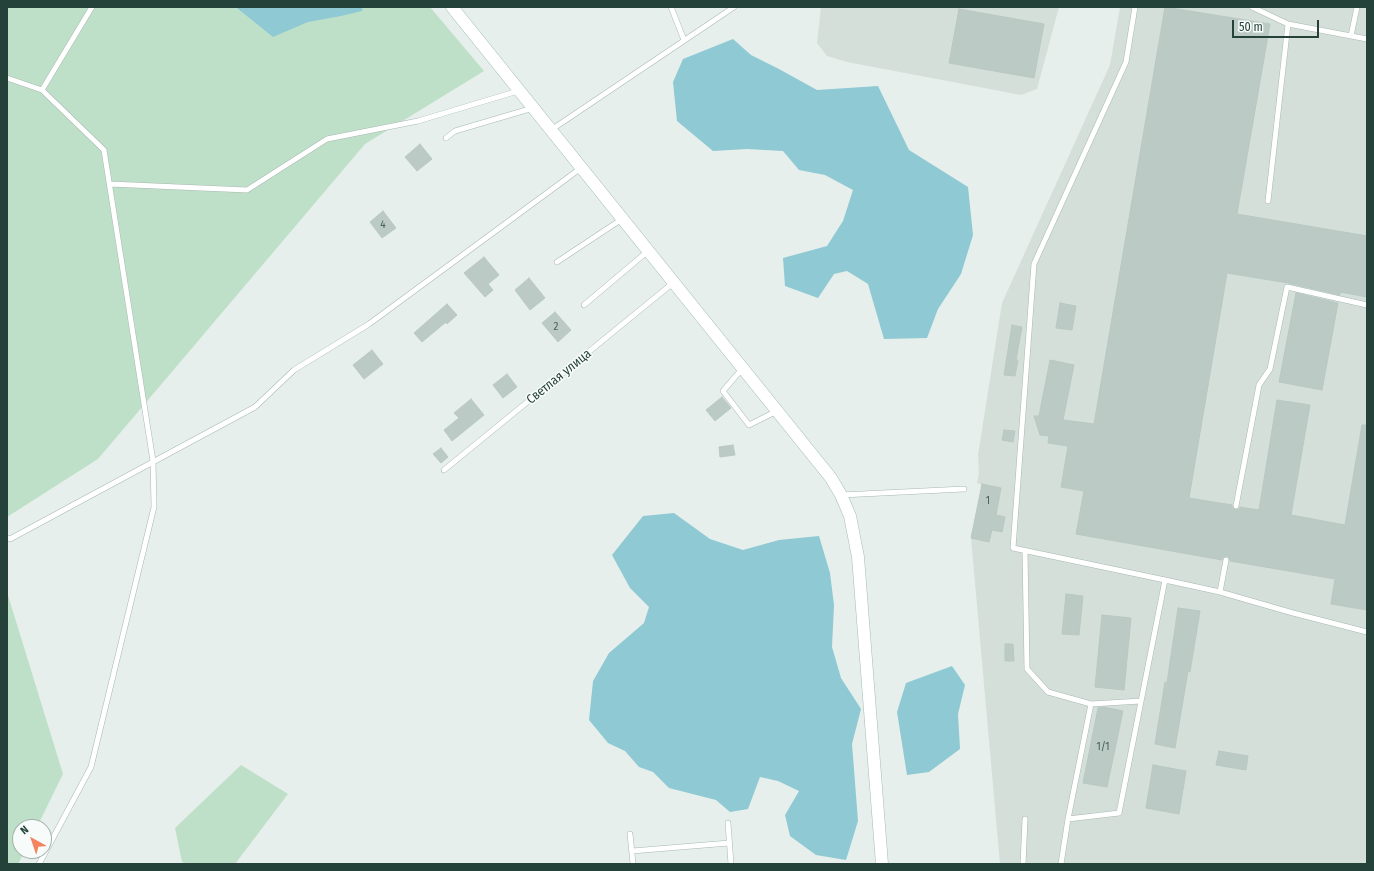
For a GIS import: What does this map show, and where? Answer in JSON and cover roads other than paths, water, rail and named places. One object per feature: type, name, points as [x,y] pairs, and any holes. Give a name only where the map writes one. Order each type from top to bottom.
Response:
[{"type":"main road","points":[[452,7],[831,478],[841,495],[850,516],[858,557],[882,864]]},
{"type":"lane","points":[[42,90],[92,7]]},
{"type":"lane","points":[[671,7],[684,40]]},
{"type":"lane","points":[[551,130],[734,7]]},
{"type":"lane","points":[[1135,7],[1126,62],[1034,264],[1013,548],[1220,592],[1367,632]]},
{"type":"lane","points":[[1252,7],[1288,24],[1367,39]]},
{"type":"lane","points":[[1352,36],[1357,7]]},
{"type":"lane","points":[[1268,201],[1288,24]]},
{"type":"lane","points":[[7,78],[42,90],[104,150],[153,461],[154,507],[92,768],[39,864]]},
{"type":"lane","points":[[110,184],[247,190],[327,139],[418,121],[519,90]]},
{"type":"lane","points":[[446,138],[455,131],[533,108]]},
{"type":"lane","points":[[7,538],[10,539],[255,407],[294,370],[369,324],[582,168]]},
{"type":"lane","points":[[558,262],[622,219]]},
{"type":"lane","points":[[584,305],[648,251]]},
{"type":"lane","name":"Светлая улица","points":[[444,470],[673,283]]},
{"type":"lane","points":[[1236,506],[1258,385],[1270,369],[1287,287],[1367,305]]},
{"type":"lane","points":[[743,368],[723,391],[749,425],[777,411]]},
{"type":"lane","points":[[841,495],[964,489]]},
{"type":"lane","points":[[1025,551],[1026,669],[1048,692],[1091,704],[1141,702]]},
{"type":"lane","points":[[1220,592],[1226,560]]},
{"type":"lane","points":[[1068,819],[1119,813],[1165,580]]},
{"type":"lane","points":[[1061,864],[1068,819],[1091,704]]},
{"type":"lane","points":[[1023,864],[1025,819]]},
{"type":"lane","points":[[728,823],[730,864]]},
{"type":"lane","points":[[630,834],[633,864]]},
{"type":"lane","points":[[632,850],[729,843]]},
{"type":"water","points":[[237,7],[363,7],[362,11],[308,22],[273,37]]},
{"type":"water","points":[[733,39],[751,55],[817,90],[878,86],[909,150],[968,187],[973,235],[961,274],[938,309],[927,338],[884,339],[868,284],[847,271],[834,274],[818,298],[785,286],[783,258],[827,246],[843,221],[853,190],[825,175],[799,170],[783,151],[747,149],[713,151],[677,121],[673,82],[683,59]]},
{"type":"water","points":[[674,513],[710,539],[743,550],[779,540],[819,536],[830,573],[834,605],[832,647],[841,678],[861,709],[852,744],[858,821],[846,860],[816,855],[790,836],[785,815],[799,791],[778,781],[760,777],[748,809],[730,812],[716,800],[669,788],[653,772],[639,767],[625,751],[608,743],[589,720],[593,681],[609,653],[644,623],[649,607],[630,588],[612,555],[643,516]]},
{"type":"water","points":[[952,666],[965,685],[958,714],[960,749],[929,772],[907,775],[897,712],[906,683]]}]
